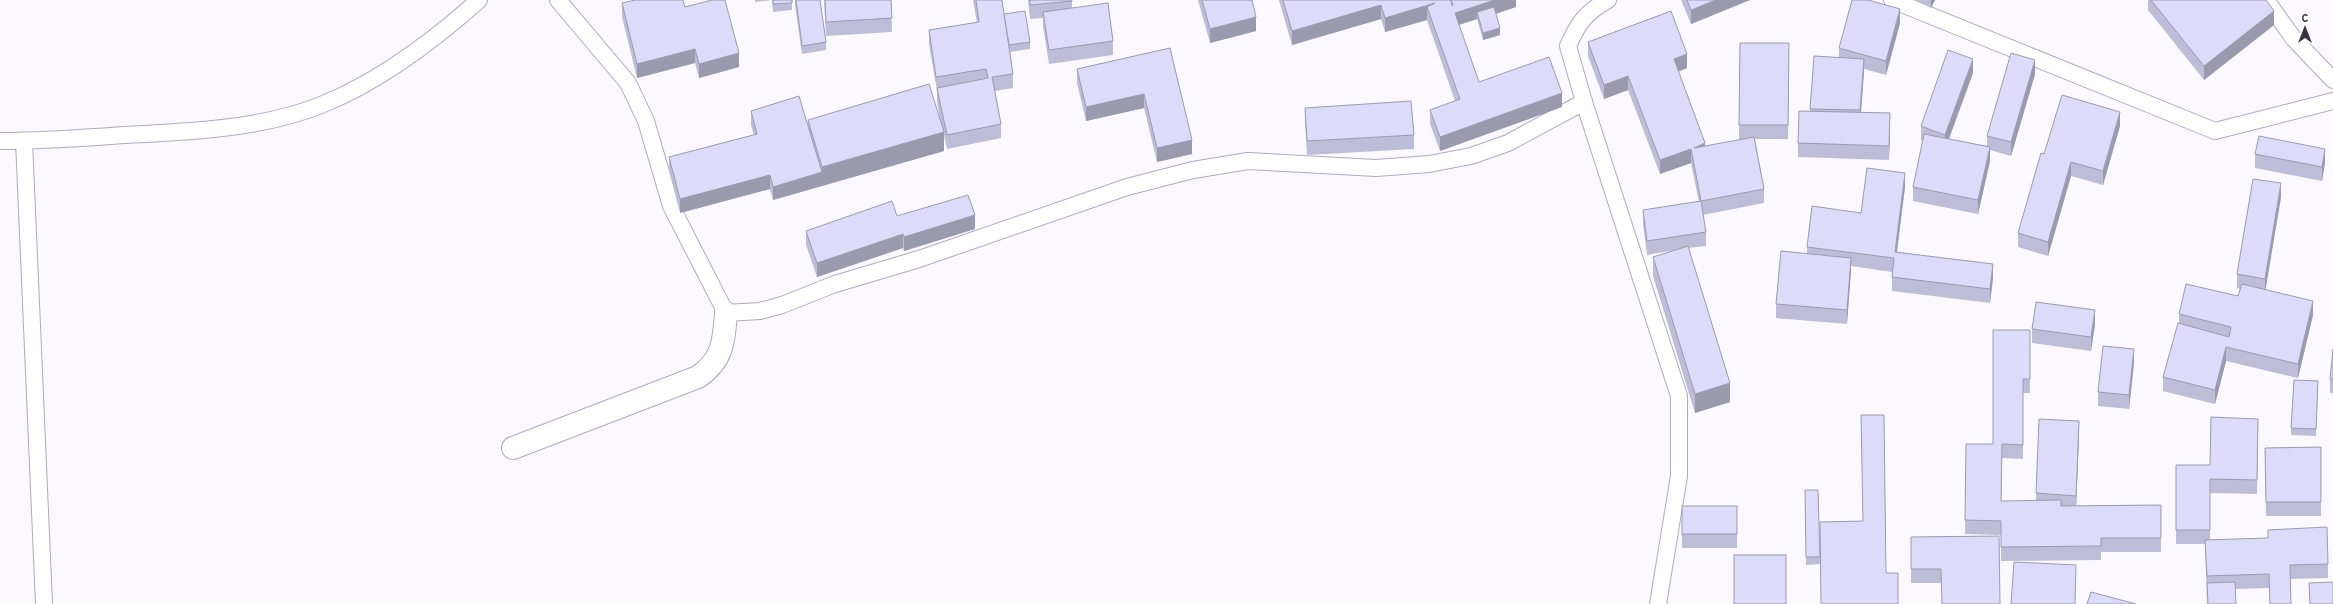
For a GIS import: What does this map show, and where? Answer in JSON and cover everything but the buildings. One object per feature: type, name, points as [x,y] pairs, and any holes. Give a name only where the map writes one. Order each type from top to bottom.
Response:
[{"type":"street","points":[[513,448],[698,377],[711,369],[720,353],[726,313]]},
{"type":"lane","points":[[0,141],[166,133],[231,126],[275,118],[320,106],[384,73],[451,25],[479,0]]},
{"type":"lane","points":[[558,0],[628,83],[646,121],[671,206],[726,313],[760,311],[782,305],[836,284],[919,259],[1127,187],[1171,176],[1248,161],[1376,168],[1429,164],[1471,156],[1508,143],[1584,102]]},
{"type":"lane","points":[[1608,0],[1593,8],[1578,24],[1568,46],[1584,102],[1680,396],[1679,476],[1658,604]]},
{"type":"lane","points":[[1892,0],[2215,131],[2333,101]]},
{"type":"lane","points":[[2266,0],[2294,39],[2333,80]]},
{"type":"lane","points":[[24,141],[44,604]]}]
